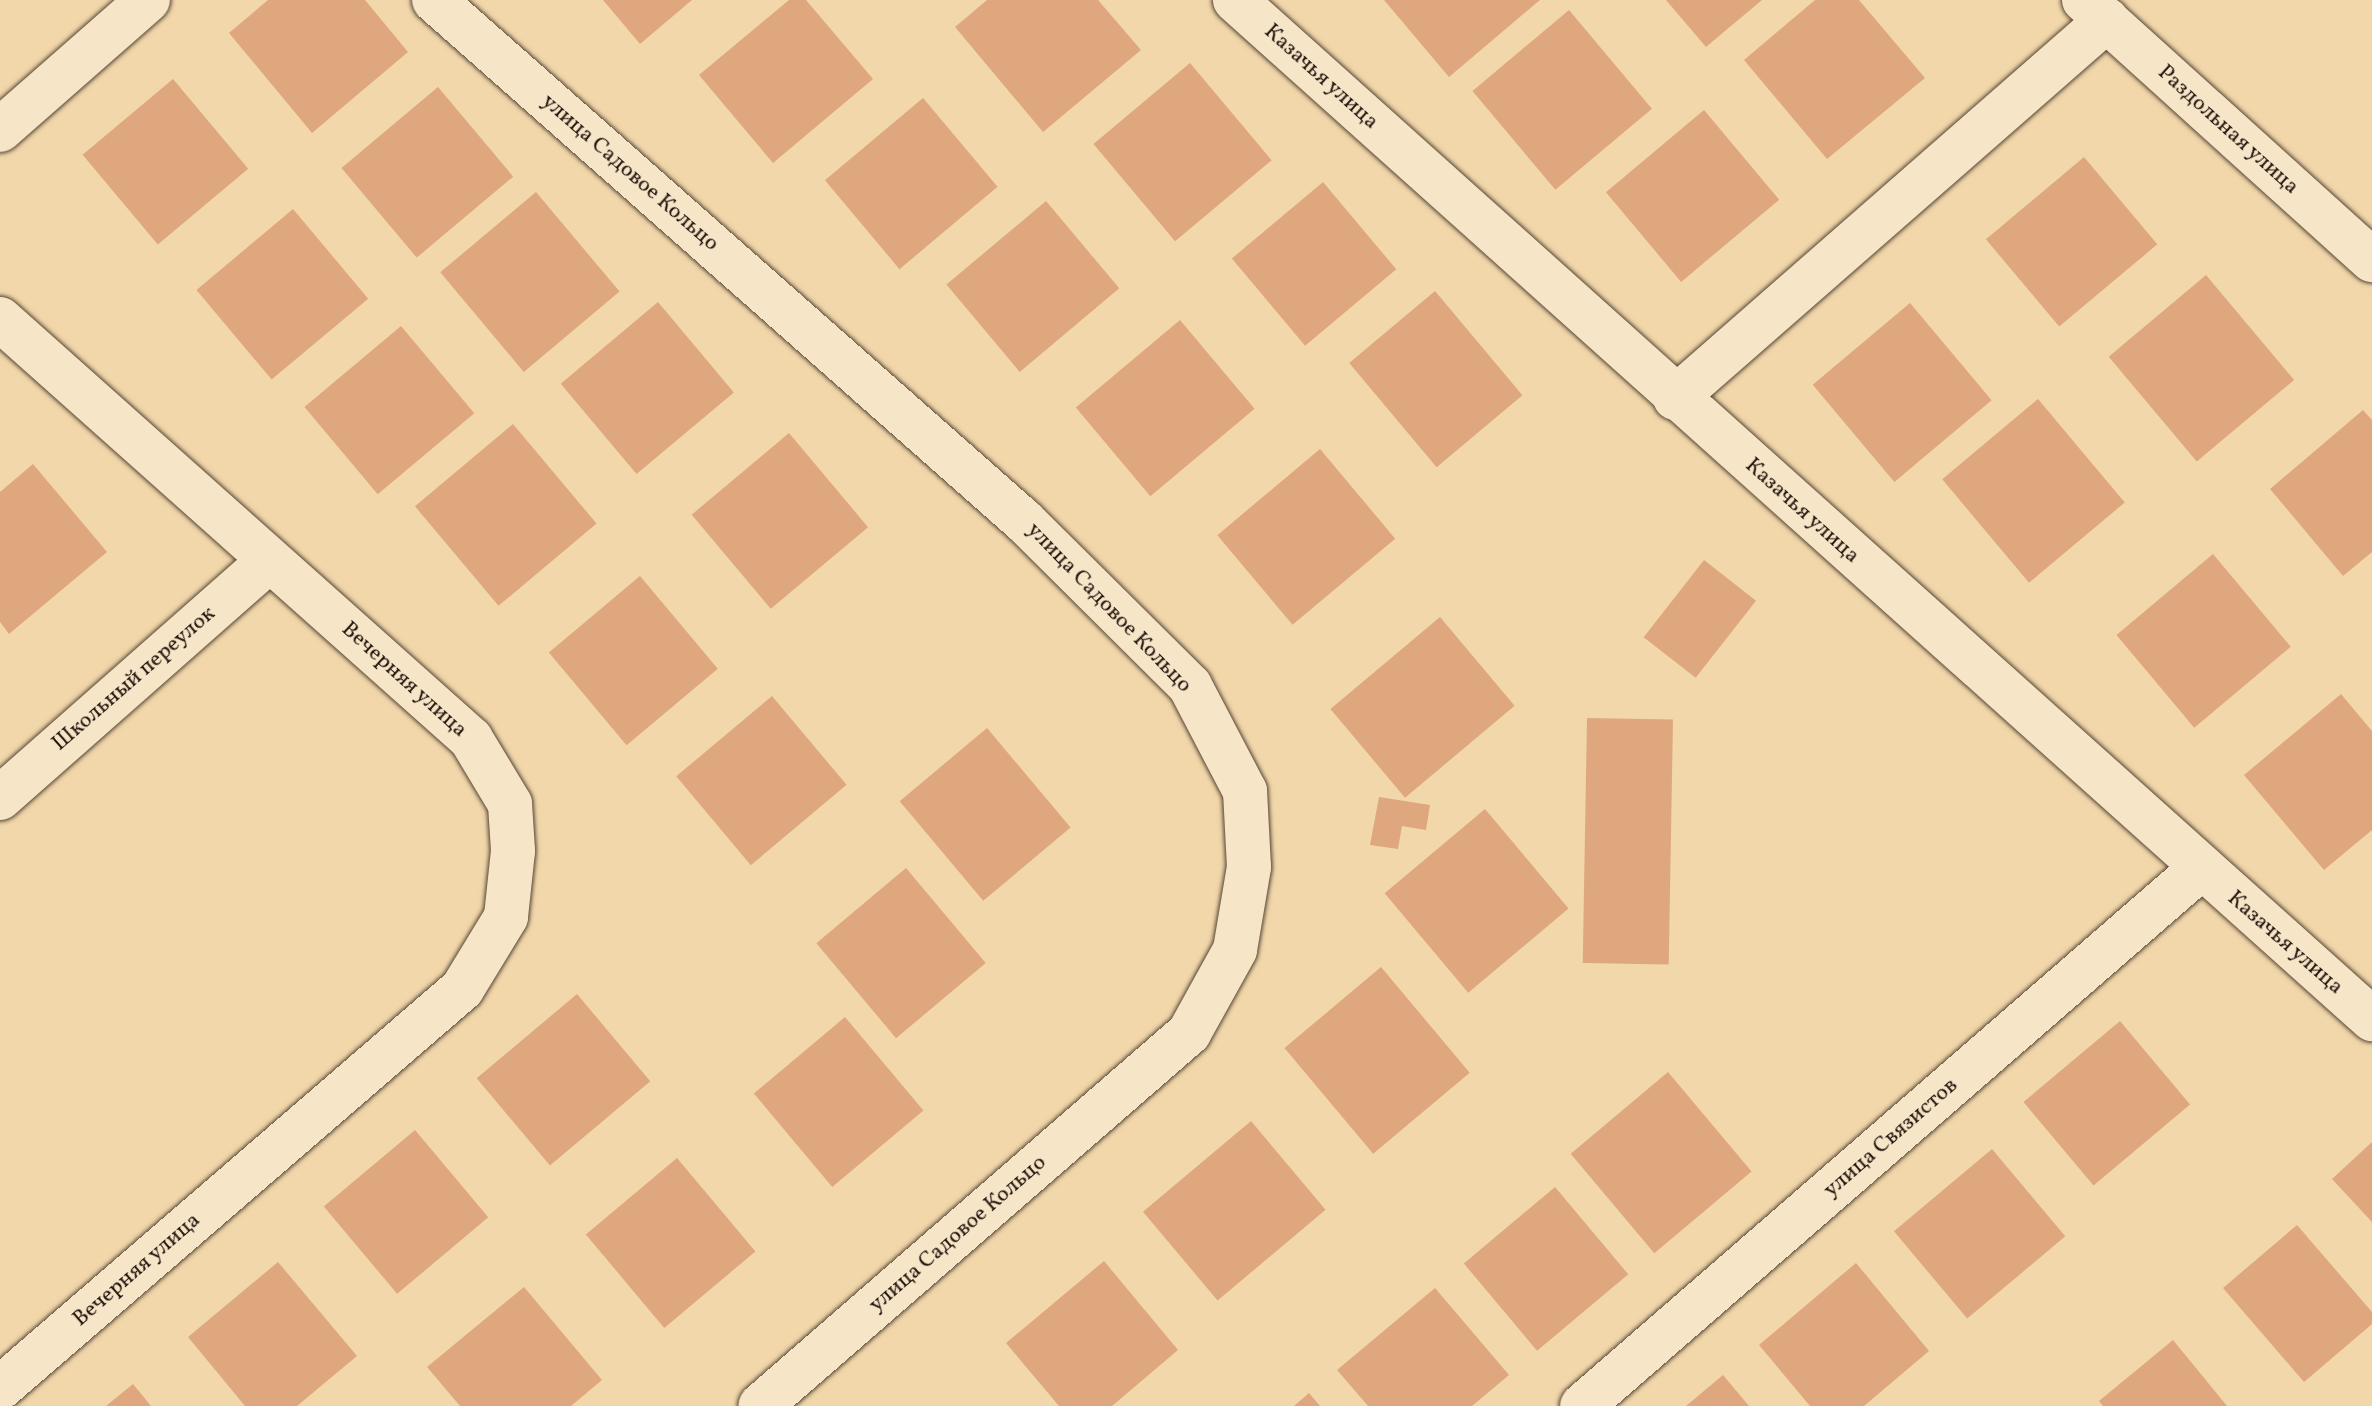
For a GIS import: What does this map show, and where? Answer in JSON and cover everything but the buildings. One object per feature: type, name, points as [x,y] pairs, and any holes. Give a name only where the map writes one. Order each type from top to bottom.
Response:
[{"type":"street","points":[[0,130],[148,0]]},
{"type":"street","name":"улица Садовое Кольцо","points":[[434,0],[1024,521],[1190,686],[1245,791],[1249,867],[1235,950],[1189,1033],[760,1406]]},
{"type":"street","name":"Казачья улица","points":[[1235,0],[2200,869],[2372,1019]]},
{"type":"street","points":[[1675,398],[2096,10]]},
{"type":"street","name":"Раздольная улица","points":[[2096,10],[2372,260]]},
{"type":"street","name":"Вечерняя улица","points":[[0,319],[471,739],[510,804],[506,917],[462,989],[0,1388]]},
{"type":"street","name":"Школьный переулок","points":[[0,798],[269,561]]},
{"type":"street","name":"улица Связистов","points":[[1582,1406],[2200,869]]}]
